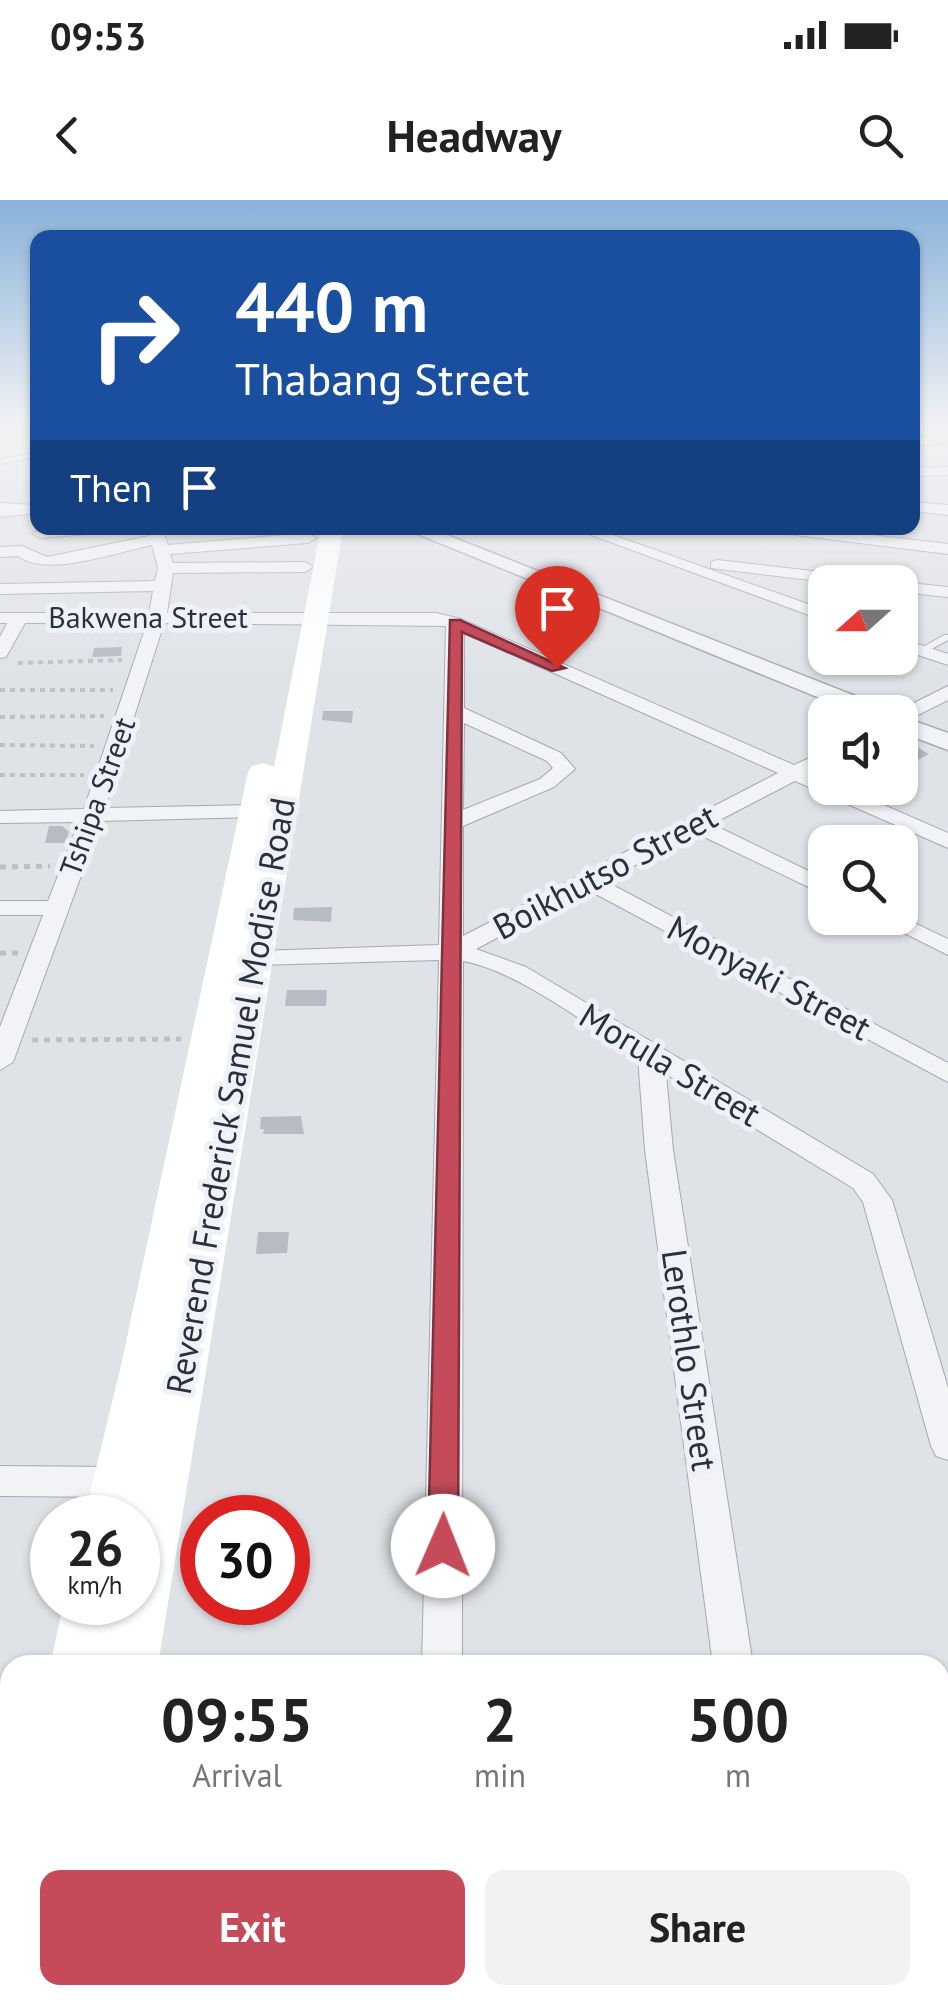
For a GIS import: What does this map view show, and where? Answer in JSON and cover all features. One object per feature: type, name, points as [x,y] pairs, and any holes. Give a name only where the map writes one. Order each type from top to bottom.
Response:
[{"type":"main road","name":"Reverend Frederick Samuel Modise Road","points":[[131,1655],[258,958],[308,617],[313,540]]},
{"type":"main road","name":"Reverend Frederick Samuel Modise Road","points":[[115,1495],[255,811],[308,617]]},
{"type":"main road","points":[[81,1655],[87,1625]]},
{"type":"street","points":[[431,535],[831,695]]},
{"type":"street","points":[[600,535],[808,610]]},
{"type":"street","points":[[835,535],[948,549]]},
{"type":"street","points":[[0,552],[24,551],[41,562],[313,540]]},
{"type":"street","points":[[0,589],[161,554],[313,540]]},
{"type":"street","name":"Tshipa Street","points":[[0,1062],[9,1040],[10,1002],[58,908],[136,690],[157,618],[161,554]]},
{"type":"street","points":[[676,561],[808,576]]},
{"type":"street","points":[[918,588],[948,592]]},
{"type":"street","name":"Bakwena Street","points":[[9,618],[424,617],[455,623],[808,777]]},
{"type":"street","points":[[0,653],[9,618]]},
{"type":"street","points":[[442,1655],[455,623]]},
{"type":"street","points":[[918,650],[948,660]]},
{"type":"street","points":[[918,710],[948,692]]},
{"type":"street","points":[[454,711],[554,757],[566,769],[547,783],[454,822]]},
{"type":"street","points":[[918,729],[948,742]]},
{"type":"street","name":"Boikhutso Street","points":[[258,958],[451,952],[808,766]]},
{"type":"street","name":"Bakwena Street","points":[[869,805],[948,841]]},
{"type":"street","points":[[0,816],[255,811]]},
{"type":"street","points":[[696,825],[808,880]]},
{"type":"street","name":"Monyaki Street","points":[[591,882],[948,1074]]},
{"type":"street","points":[[0,908],[58,908]]},
{"type":"street","points":[[918,933],[948,948]]},
{"type":"street","name":"Morula Street","points":[[451,952],[498,961],[855,1175],[877,1200],[948,1446]]},
{"type":"street","name":"Lerothlo Street","points":[[651,1056],[659,1150],[732,1655]]},
{"type":"street","points":[[0,1481],[84,1495]]},
{"type":"lane","points":[[922,651],[947,637]]},
{"type":"path","points":[[18,664],[145,660]]},
{"type":"path","points":[[0,690],[136,690]]},
{"type":"path","points":[[0,716],[127,716]]},
{"type":"path","points":[[0,745],[116,746]]},
{"type":"path","points":[[0,776],[107,775]]},
{"type":"path","points":[[0,867],[73,866]]},
{"type":"path","points":[[9,1040],[208,1039]]},
{"type":"building","points":[[122,647],[121,656],[92,657],[94,648]]},
{"type":"building","points":[[323,711],[353,711],[352,723],[322,720]]},
{"type":"building","points":[[918,748],[929,754],[918,760]]},
{"type":"building","points":[[49,826],[62,826],[69,832],[65,843],[45,843]]},
{"type":"building","points":[[332,907],[331,922],[293,920],[294,908]]},
{"type":"building","points":[[287,990],[327,990],[326,1006],[285,1006]]},
{"type":"building","points":[[301,1116],[304,1134],[263,1134],[264,1129],[260,1129],[261,1117]]},
{"type":"building","points":[[258,1232],[289,1232],[287,1253],[256,1254]]},
{"type":"route","points":[[443,1546],[455,623],[557,668]]}]
